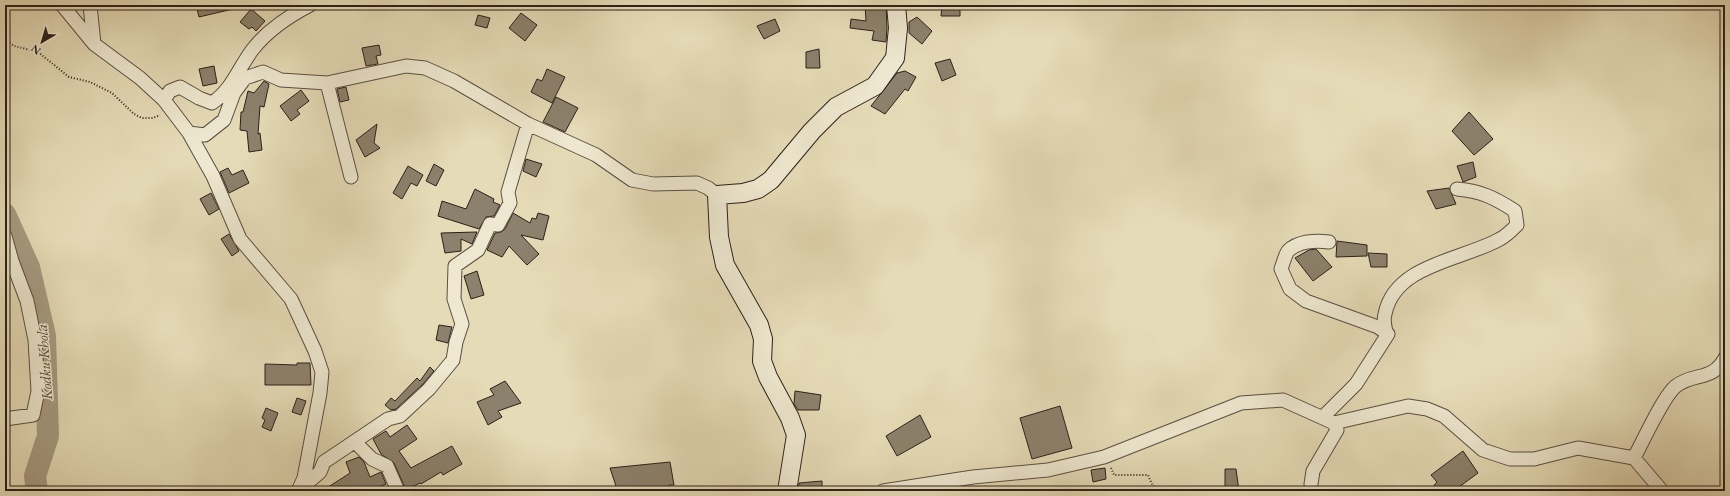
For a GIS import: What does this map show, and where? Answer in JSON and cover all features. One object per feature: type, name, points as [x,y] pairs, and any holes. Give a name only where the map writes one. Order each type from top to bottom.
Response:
[{"type":"street","points":[[62,5],[94,44],[140,78],[164,100],[188,133],[213,176],[240,239],[291,299],[315,351],[322,372],[320,393],[304,478],[299,490]]},
{"type":"street","points":[[90,5],[94,44]]},
{"type":"street","points":[[164,100],[170,91],[180,87],[199,98],[212,103],[223,96],[253,49],[270,32],[310,5]]},
{"type":"street","points":[[717,196],[743,193],[758,189],[771,180],[812,131],[836,107],[875,86],[895,58],[898,28],[896,5]]},
{"type":"street","points":[[188,133],[205,135],[224,120],[234,93],[245,78],[263,72],[281,80],[327,82],[406,66],[425,68],[454,81],[528,124],[596,155],[632,180],[653,184],[697,183],[708,188],[717,196],[718,237],[725,265],[759,325],[763,339],[762,361],[768,377],[790,418],[796,435],[787,491]]},
{"type":"street","points":[[327,82],[351,177]]},
{"type":"street","points":[[299,490],[320,472],[324,462],[388,419],[400,416],[429,389],[453,360],[456,342],[462,324],[454,299],[455,266],[478,250],[490,224],[498,225],[510,203],[508,192],[528,124]]},
{"type":"street","points":[[1329,420],[1356,384],[1388,334],[1386,332],[1384,315],[1392,295],[1404,283],[1422,270],[1501,238],[1517,225],[1515,211],[1500,201],[1476,190],[1458,189]]},
{"type":"street","points":[[5,236],[12,261],[27,301],[35,340],[38,391],[33,416],[5,419]]},
{"type":"street","points":[[1328,242],[1319,240],[1299,244],[1288,251],[1281,269],[1290,289],[1306,301],[1378,327],[1386,332]]},
{"type":"street","points":[[1634,458],[1652,424],[1676,386],[1694,378],[1715,372],[1725,358]]},
{"type":"street","points":[[883,491],[973,477],[1048,470],[1104,457],[1241,403],[1283,400],[1329,420],[1337,430],[1313,471],[1310,484]]},
{"type":"street","points":[[1329,420],[1408,406],[1427,409],[1444,416],[1483,450],[1510,459],[1534,459],[1578,448],[1634,458],[1662,491]]},
{"type":"street","points":[[355,442],[372,459],[387,466],[398,491]]},
{"type":"path","points":[[5,39],[14,46],[38,52],[70,77],[90,82],[112,92],[134,114],[142,118],[153,118],[162,114]]},
{"type":"path","points":[[1104,457],[1114,474],[1148,475],[1153,486],[1172,491]]},
{"type":"building","points":[[196,5],[232,5],[233,9],[199,17]]},
{"type":"building","points":[[865,5],[886,5],[886,42],[872,40],[874,31],[850,28],[851,19],[866,21]]},
{"type":"building","points":[[942,5],[960,5],[960,16],[941,16]]},
{"type":"building","points":[[251,9],[265,21],[256,31],[252,27],[249,29],[240,22]]},
{"type":"building","points":[[521,13],[537,25],[525,41],[509,28]]},
{"type":"building","points":[[478,15],[490,18],[487,28],[475,25]]},
{"type":"building","points":[[917,17],[932,31],[922,44],[909,33],[909,22]]},
{"type":"building","points":[[775,19],[780,31],[764,39],[757,26]]},
{"type":"building","points":[[379,45],[381,55],[376,56],[378,64],[366,66],[362,48]]},
{"type":"building","points":[[819,49],[820,68],[806,68],[806,52]]},
{"type":"building","points":[[950,59],[956,75],[942,81],[935,63]]},
{"type":"building","points":[[214,66],[217,83],[203,86],[199,69]]},
{"type":"building","points":[[547,69],[565,77],[552,103],[531,92],[537,79],[542,81]]},
{"type":"building","points":[[905,71],[916,77],[908,91],[905,89],[885,114],[871,106],[897,73]]},
{"type":"building","points":[[264,81],[269,84],[264,107],[260,106],[258,134],[260,133],[262,150],[249,152],[247,131],[240,130],[241,112],[243,112],[248,91],[254,93]]},
{"type":"building","points":[[346,87],[349,100],[340,102],[337,89]]},
{"type":"building","points":[[301,90],[309,101],[297,110],[300,114],[291,121],[280,106]]},
{"type":"building","points":[[556,97],[578,108],[565,132],[543,122]]},
{"type":"building","points":[[1469,112],[1493,139],[1474,155],[1452,131]]},
{"type":"building","points":[[377,124],[374,143],[380,148],[365,157],[356,140]]},
{"type":"building","points":[[526,159],[542,164],[536,177],[523,171]]},
{"type":"building","points":[[1473,162],[1476,177],[1463,182],[1457,166]]},
{"type":"building","points":[[434,164],[444,170],[436,186],[426,181]]},
{"type":"building","points":[[408,166],[423,175],[417,186],[411,183],[402,199],[393,193]]},
{"type":"building","points":[[228,168],[232,175],[243,170],[249,183],[229,193],[220,172]]},
{"type":"building","points":[[1449,188],[1456,204],[1436,209],[1427,191]]},
{"type":"building","points":[[475,189],[494,199],[493,202],[500,205],[494,216],[486,217],[479,229],[438,216],[442,201],[466,209]]},
{"type":"building","points":[[211,193],[219,209],[209,215],[200,199]]},
{"type":"building","points":[[513,213],[530,223],[532,218],[536,219],[538,213],[549,216],[543,240],[521,235],[539,254],[527,265],[509,246],[502,257],[487,250],[495,233],[501,232],[505,229]]},
{"type":"building","points":[[477,232],[472,244],[461,239],[461,251],[445,253],[441,233]]},
{"type":"building","points":[[229,234],[239,251],[232,256],[221,239]]},
{"type":"building","points":[[1337,241],[1367,245],[1367,256],[1336,257]]},
{"type":"building","points":[[1316,249],[1332,267],[1313,281],[1295,258],[1309,250]]},
{"type":"building","points":[[1368,253],[1387,254],[1387,267],[1371,267]]},
{"type":"building","points":[[477,271],[484,295],[471,299],[464,276]]},
{"type":"building","points":[[439,325],[452,327],[448,343],[436,340]]},
{"type":"building","points":[[297,363],[310,363],[311,385],[265,385],[265,364],[297,365]]},
{"type":"building","points":[[430,367],[434,371],[423,384],[396,409],[391,410],[385,405],[391,398],[395,401],[417,378],[420,381]]},
{"type":"building","points":[[505,381],[521,403],[498,411],[502,417],[488,425],[477,402],[494,395],[490,389]]},
{"type":"building","points":[[795,391],[821,395],[819,410],[798,410],[794,404]]},
{"type":"building","points":[[297,398],[306,401],[301,415],[292,412]]},
{"type":"building","points":[[1060,406],[1072,448],[1032,459],[1020,418]]},
{"type":"building","points":[[266,408],[278,413],[271,431],[262,427],[265,420],[262,418]]},
{"type":"building","points":[[920,415],[931,437],[897,456],[886,436]]},
{"type":"building","points":[[407,425],[417,439],[399,451],[411,468],[452,446],[462,464],[443,475],[441,472],[421,484],[420,483],[406,490],[394,463],[381,454],[373,439],[386,431],[390,437]]},
{"type":"building","points":[[1463,451],[1478,473],[1459,487],[1462,491],[1429,491],[1437,482],[1431,475]]},
{"type":"building","points":[[359,457],[364,462],[370,477],[381,472],[386,484],[368,491],[322,491],[350,473],[346,462]]},
{"type":"building","points":[[670,462],[674,485],[669,485],[668,491],[626,491],[626,489],[617,489],[610,468]]},
{"type":"building","points":[[1105,468],[1106,479],[1093,482],[1091,470]]},
{"type":"building","points":[[1225,469],[1236,469],[1239,491],[1225,491]]},
{"type":"building","points":[[822,481],[822,491],[798,491],[799,483]]},
{"type":"waterway","name":"Kodku Khola","points":[[5,214],[29,267],[45,336],[48,436],[35,476],[37,491]]}]
